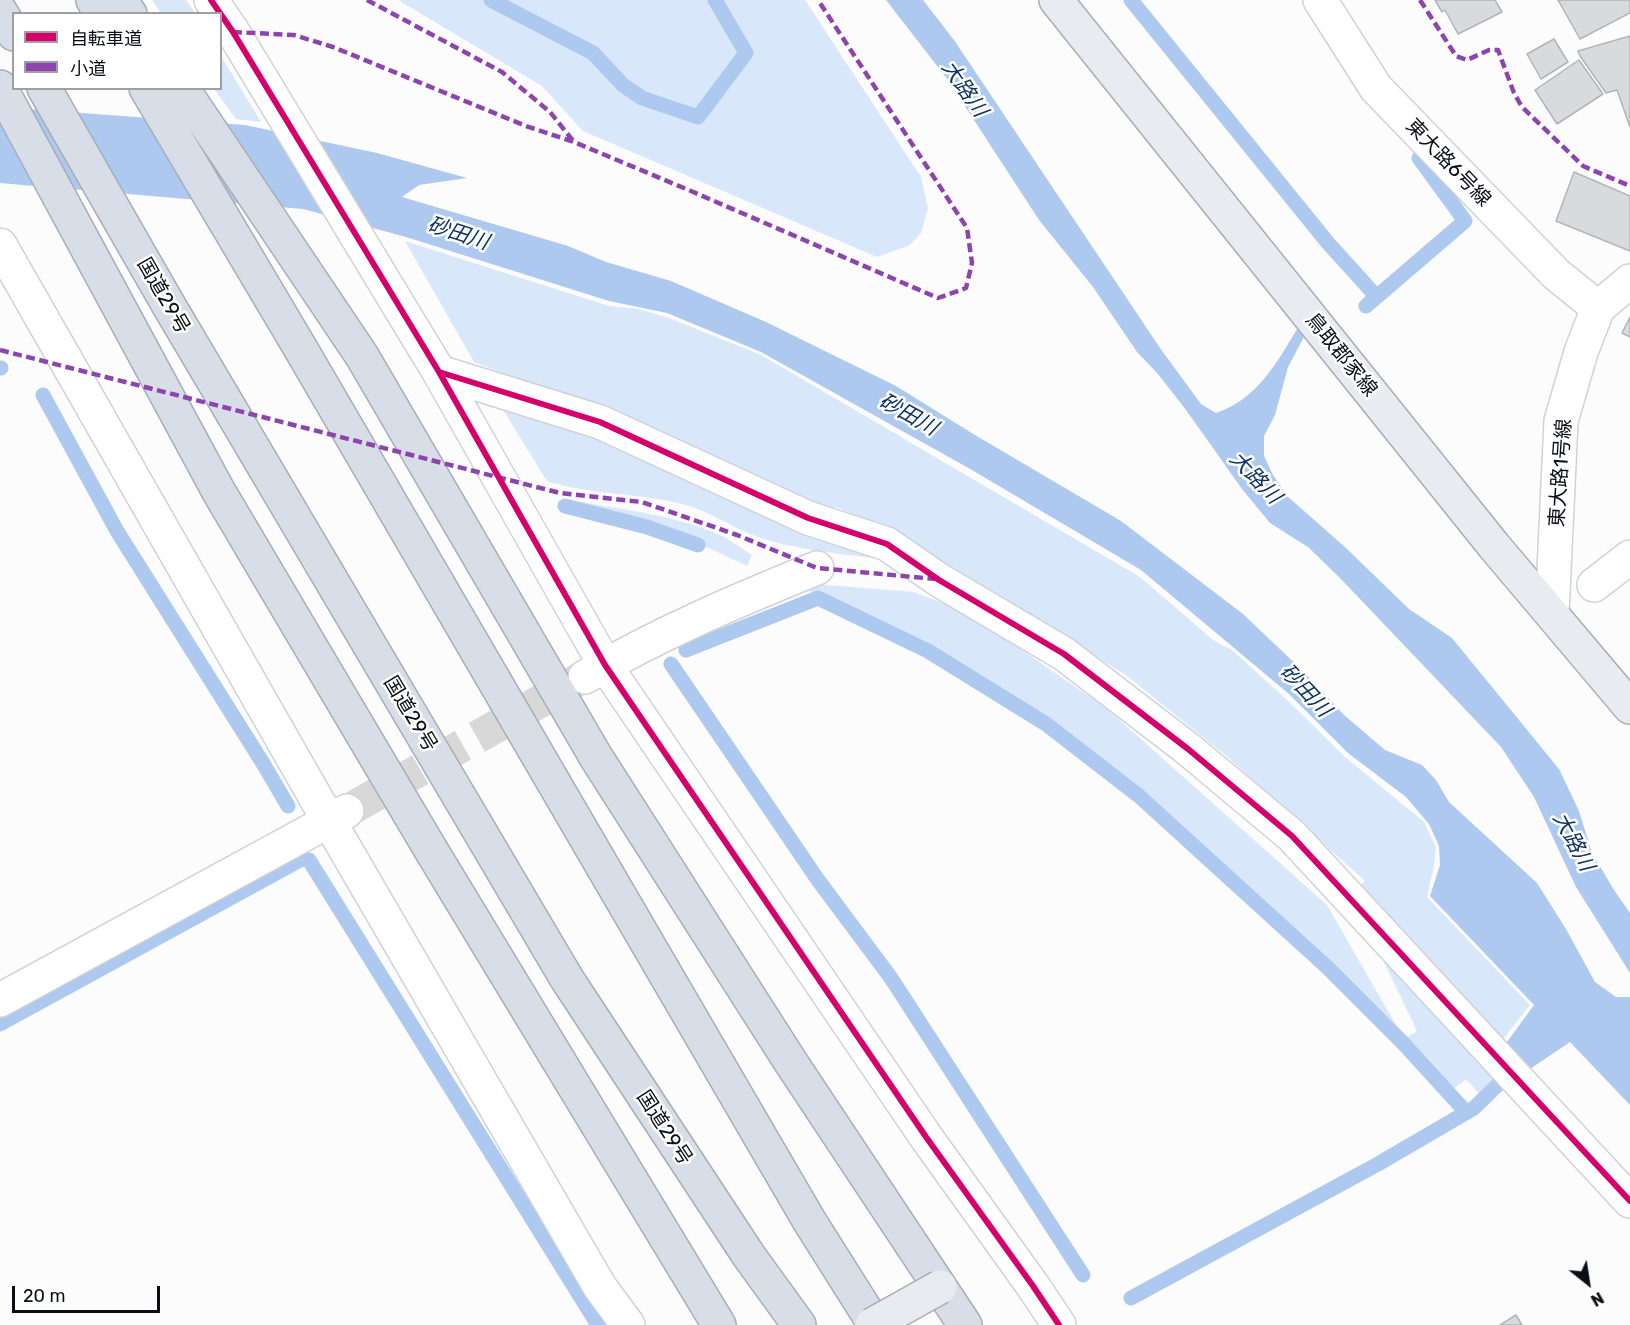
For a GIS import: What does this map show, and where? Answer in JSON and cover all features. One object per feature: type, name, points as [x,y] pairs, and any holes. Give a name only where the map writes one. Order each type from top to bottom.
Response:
[{"type":"highway","points":[[0,10],[12,31]]},
{"type":"highway","points":[[0,87],[219,492],[431,850],[718,1325]]},
{"type":"highway","name":"国道29号","points":[[45,90],[168,304],[567,979],[749,1256],[799,1325]]},
{"type":"highway","points":[[147,90],[798,1202],[873,1325]]},
{"type":"highway","points":[[183,90],[362,356],[596,757],[790,1061],[965,1325]]},
{"type":"main road","name":"鳥取郡家線","points":[[1056,0],[1494,546],[1630,707]]},
{"type":"main road","points":[[873,1325],[940,1287]]},
{"type":"street","name":"東大路6号線","points":[[1320,0],[1377,88],[1556,274],[1598,308]]},
{"type":"street","points":[[222,15],[440,372],[595,671],[1059,1325]]},
{"type":"street","points":[[0,245],[13,289],[339,816],[600,1287],[628,1325]]},
{"type":"street","name":"東大路1号線","points":[[1552,613],[1561,421],[1581,352],[1598,308],[1630,281]]},
{"type":"street","points":[[440,372],[600,422],[808,518],[887,544],[939,579],[1064,654],[1188,749],[1292,836],[1630,1201]]},
{"type":"street","points":[[1594,585],[1630,557]]},
{"type":"street","points":[[595,671],[750,595],[817,568]]},
{"type":"street","points":[[0,1000],[339,816]]},
{"type":"shaded area","points":[[152,0],[186,0],[194,12],[160,12]]},
{"type":"shaded area","points":[[398,0],[805,0],[921,177],[928,209],[921,233],[910,245],[877,257],[583,131],[542,86]]},
{"type":"shaded area","points":[[222,58],[261,122],[236,119],[215,90],[222,90]]},
{"type":"shaded area","points":[[405,241],[609,306],[639,309],[669,318],[761,355],[1140,577],[1213,640],[1232,650],[1345,757],[1424,822],[1436,847],[1427,897],[1530,1005],[1501,1042],[1355,888],[1365,881],[1224,754],[1127,676],[998,594],[877,526],[837,507],[820,512],[679,441],[474,362]]},
{"type":"shaded area","points":[[497,400],[554,419],[897,561],[791,546],[758,537],[701,510],[682,504],[580,489],[547,481]]},
{"type":"shaded area","points":[[581,502],[652,514],[703,528],[720,535],[752,555],[747,566],[698,543],[638,522],[569,504]]},
{"type":"shaded area","points":[[815,584],[914,592],[968,613],[1106,708],[1327,905],[1404,1039],[1417,1031],[1372,937],[1501,1078],[1482,1097],[1466,1079],[1451,1091],[1326,962],[1141,793],[1046,722],[929,649],[803,588]]},
{"type":"water","name":"大路川","points":[[886,0],[923,0],[954,40],[1160,348],[1201,404],[1216,413],[1243,399],[1264,379],[1282,355],[1297,329],[1304,337],[1288,367],[1275,415],[1264,436],[1264,456],[1273,475],[1287,496],[1346,548],[1409,609],[1452,638],[1559,769],[1579,811],[1592,853],[1630,913],[1630,973],[1576,887],[1534,797],[1501,747],[1340,578],[1308,547],[1270,523],[1242,489],[1186,410],[1158,374],[1137,352],[1093,287],[1039,220],[948,80]]},
{"type":"water","name":"砂田川","points":[[0,107],[245,125],[377,153],[467,178],[419,185],[402,197],[568,246],[606,262],[671,281],[766,322],[896,386],[1121,521],[1243,614],[1303,671],[1344,715],[1385,750],[1422,765],[1436,780],[1449,802],[1537,883],[1595,982],[1616,997],[1630,997],[1630,1105],[1570,1042],[1527,1071],[1504,1046],[1534,1005],[1430,896],[1440,865],[1439,846],[1429,824],[1406,797],[1348,753],[1289,694],[1141,570],[972,470],[761,352],[667,313],[609,301],[406,237],[303,209],[0,183]]},
{"type":"building","points":[[1435,0],[1495,0],[1502,12],[1458,34],[1445,10],[1442,12]]},
{"type":"building","points":[[1558,0],[1630,0],[1630,13],[1580,39]]},
{"type":"building","points":[[1630,36],[1630,127],[1617,90],[1606,93],[1578,51]]},
{"type":"building","points":[[1554,39],[1568,62],[1541,79],[1527,54]]},
{"type":"building","points":[[1579,60],[1603,94],[1557,124],[1535,90]]},
{"type":"building","points":[[1574,172],[1630,196],[1630,251],[1556,221]]},
{"type":"building","points":[[1630,317],[1630,337],[1622,333]]},
{"type":"building","points":[[1516,1315],[1522,1325],[1500,1325]]},
{"type":"waterway","points":[[491,0],[593,53],[623,85],[642,98],[698,117],[746,53],[715,0]]},
{"type":"waterway","points":[[1131,0],[1328,243],[1376,296]]},
{"type":"waterway","points":[[1366,306],[1465,221],[1419,158]]},
{"type":"waterway","points":[[43,395],[117,531],[288,806]]},
{"type":"waterway","points":[[565,506],[647,527],[698,545]]},
{"type":"waterway","points":[[686,650],[818,598],[928,651],[1046,724],[1139,796],[1328,968],[1403,1043],[1466,1112]]},
{"type":"waterway","points":[[671,664],[818,880],[891,978],[1083,1275]]},
{"type":"waterway","points":[[0,1024],[302,859],[309,860],[598,1325]]},
{"type":"waterway","points":[[1131,1298],[1378,1164],[1474,1108],[1514,1069]]},
{"type":"tunnel","points":[[349,810],[583,677]]},
{"type":"marked path","points":[[367,0],[502,72],[550,112],[574,142]]},
{"type":"marked path","points":[[233,32],[294,35],[333,47],[526,126],[574,142],[938,298],[966,288],[972,263],[967,228],[818,0]]},
{"type":"marked path","points":[[1420,0],[1456,56],[1467,60],[1489,50],[1498,50],[1514,93],[1522,107],[1583,166],[1630,186]]},
{"type":"marked path","points":[[0,350],[560,493],[642,502],[737,535],[817,568],[935,579]]},
{"type":"cycle path","points":[[211,0],[219,12]]},
{"type":"cycle path","points":[[222,16],[439,372],[605,665],[926,1137],[1059,1325]]},
{"type":"cycle path","points":[[439,372],[600,422],[808,518],[887,544],[939,580],[1064,654],[1188,749],[1292,836],[1630,1201]]}]
